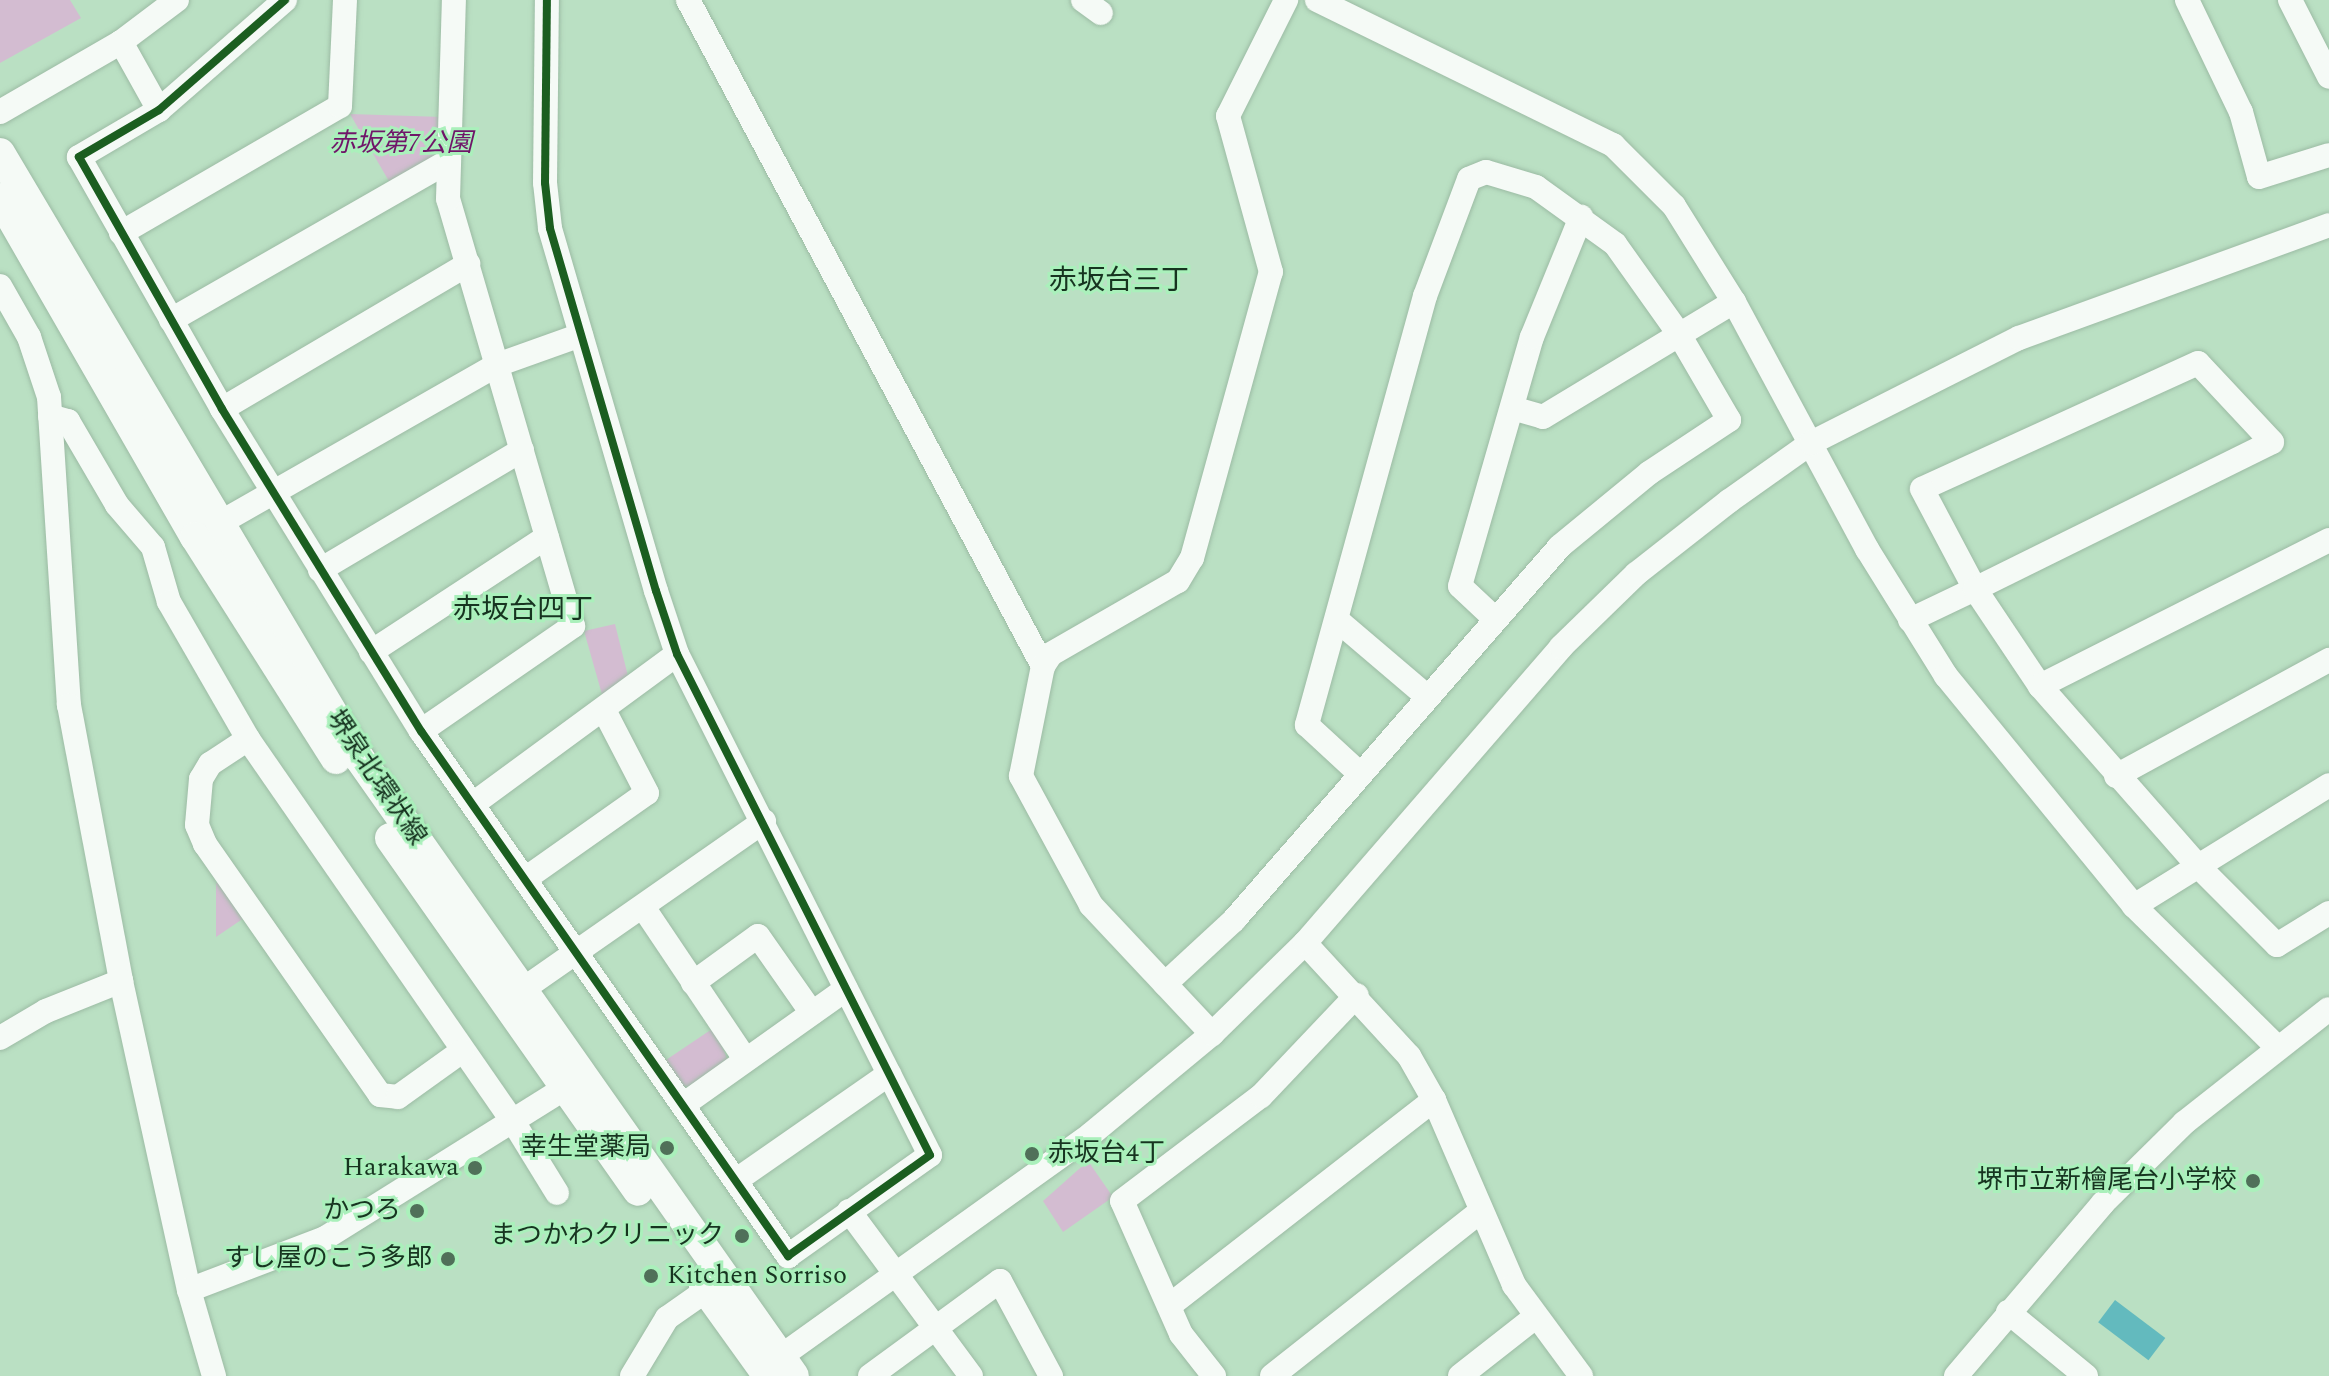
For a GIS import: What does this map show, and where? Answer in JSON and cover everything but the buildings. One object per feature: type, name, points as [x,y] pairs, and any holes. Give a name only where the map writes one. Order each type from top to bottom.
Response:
[{"type":"main road","name":"堺泉北環状線","points":[[0,153],[206,531]]},
{"type":"main road","name":"堺泉北環状線","points":[[0,198],[206,531],[360,759],[513,996],[772,1371]]},
{"type":"main road","name":"堺泉北環状線","points":[[513,996],[563,1089],[707,1290],[772,1371]]},
{"type":"street","points":[[0,112],[121,42],[177,0]]},
{"type":"street","points":[[285,0],[159,110],[79,157],[222,409],[421,731],[738,1179],[788,1256],[930,1155],[677,654],[550,228],[545,183],[547,0]]},
{"type":"street","points":[[121,233],[340,106],[345,0]]},
{"type":"street","points":[[421,731],[573,626],[448,199],[454,0]]},
{"type":"street","points":[[688,0],[1043,666]]},
{"type":"street","points":[[1212,1034],[1091,905],[1021,776],[1043,666],[1064,645],[1178,581],[1192,558],[1271,272],[1228,116],[1286,0]]},
{"type":"street","points":[[1317,0],[1613,145],[1674,206],[1734,302],[1910,620],[1982,725],[2134,906],[2276,1046]]},
{"type":"street","points":[[2187,0],[2241,112],[2259,177],[2329,155]]},
{"type":"street","points":[[2290,0],[2329,77]]},
{"type":"street","points":[[121,42],[159,110]]},
{"type":"street","points":[[171,320],[447,162]]},
{"type":"street","points":[[1165,984],[1234,920],[1493,617],[1596,513],[1729,420],[1636,268],[1581,217],[1536,187],[1486,172],[1469,179],[1393,403],[1307,725],[1359,773]]},
{"type":"street","points":[[1493,617],[1460,586],[1532,337],[1581,217]]},
{"type":"street","points":[[772,1371],[894,1275],[1091,1134],[1212,1034],[1305,943],[1561,647],[1678,540],[1811,443],[2019,338],[2329,225]]},
{"type":"street","points":[[222,409],[468,264]]},
{"type":"street","points":[[0,286],[38,357],[50,416],[69,705],[121,981],[189,1290],[214,1376]]},
{"type":"street","points":[[1512,408],[1543,417],[1734,302]]},
{"type":"street","points":[[206,531],[497,365],[581,335]]},
{"type":"street","points":[[1910,620],[1975,589],[2272,442],[2198,363],[1922,489],[1975,589],[2040,686],[2197,865],[2277,945],[2329,913]]},
{"type":"street","points":[[50,416],[68,421],[117,505],[153,547],[169,602],[248,739],[514,1123],[557,1193]]},
{"type":"street","points":[[320,570],[522,450]]},
{"type":"street","points":[[371,652],[547,537]]},
{"type":"street","points":[[2040,686],[2329,540]]},
{"type":"street","points":[[1337,620],[1425,695]]},
{"type":"street","points":[[473,804],[677,654]]},
{"type":"street","points":[[2116,776],[2329,660]]},
{"type":"street","points":[[525,879],[647,793],[604,710]]},
{"type":"street","points":[[248,739],[210,764],[201,779],[197,825],[214,857],[380,1095],[398,1097],[462,1051]]},
{"type":"street","points":[[2134,906],[2329,785]]},
{"type":"street","points":[[513,996],[764,821]]},
{"type":"street","points":[[643,907],[746,1060]]},
{"type":"street","points":[[693,983],[758,936],[812,1013]]},
{"type":"street","points":[[1305,943],[1357,995],[1409,1056],[1434,1100],[1481,1211],[1534,1318],[1581,1376]]},
{"type":"street","points":[[0,1038],[46,1011],[121,981]]},
{"type":"street","points":[[683,1105],[846,989]]},
{"type":"street","points":[[1214,1376],[1181,1334],[1122,1201],[1261,1096],[1357,995]]},
{"type":"street","points":[[1956,1376],[2103,1203],[2184,1123],[2276,1046],[2329,1009]]},
{"type":"street","points":[[738,1179],[889,1074]]},
{"type":"street","points":[[189,1290],[325,1238],[514,1123],[563,1089]]},
{"type":"street","points":[[1169,1306],[1434,1100]]},
{"type":"street","points":[[849,1211],[971,1376]]},
{"type":"street","points":[[1272,1376],[1481,1211]]},
{"type":"street","points":[[870,1376],[1000,1281],[1051,1376]]},
{"type":"street","points":[[632,1376],[667,1318],[707,1290]]},
{"type":"street","points":[[2008,1312],[2086,1376]]},
{"type":"street","points":[[1460,1376],[1534,1318]]},
{"type":"green space","points":[[0,0],[70,0],[81,18],[0,63]]},
{"type":"green space","name":"赤坂第7公園","points":[[350,114],[443,117],[441,153],[390,183]]},
{"type":"green space","points":[[615,624],[629,680],[603,698],[584,631]]},
{"type":"green space","points":[[220,881],[244,918],[216,937],[216,883]]},
{"type":"green space","points":[[715,1027],[728,1061],[691,1087],[681,1086],[663,1062]]},
{"type":"green space","points":[[1088,1161],[1113,1197],[1063,1232],[1043,1201]]},
{"type":"water","points":[[2115,1300],[2165,1338],[2148,1360],[2098,1322]]},
{"type":"cycle path","points":[[285,0],[159,110],[79,157],[222,409],[421,731],[788,1256],[930,1155],[677,654],[656,591],[550,228],[545,183],[547,0]]},
{"type":"place","name":"幸生堂薬局","points":[[667,1148]]},
{"type":"place","name":"赤坂台4丁","points":[[1032,1154]]},
{"type":"place","name":"Harakawa","points":[[475,1168]]},
{"type":"place","name":"堺市立新檜尾台小学校","points":[[2253,1181]]},
{"type":"place","name":"かつろ","points":[[417,1211]]},
{"type":"place","name":"まつかわクリニック","points":[[742,1236]]},
{"type":"place","name":"すし屋のこう多郎","points":[[448,1259]]},
{"type":"place","name":"Kitchen Sorriso","points":[[651,1276]]},
{"type":"district","name":"赤坂台三丁","points":[[1119,281]]},
{"type":"district","name":"赤坂台四丁","points":[[523,610]]}]
